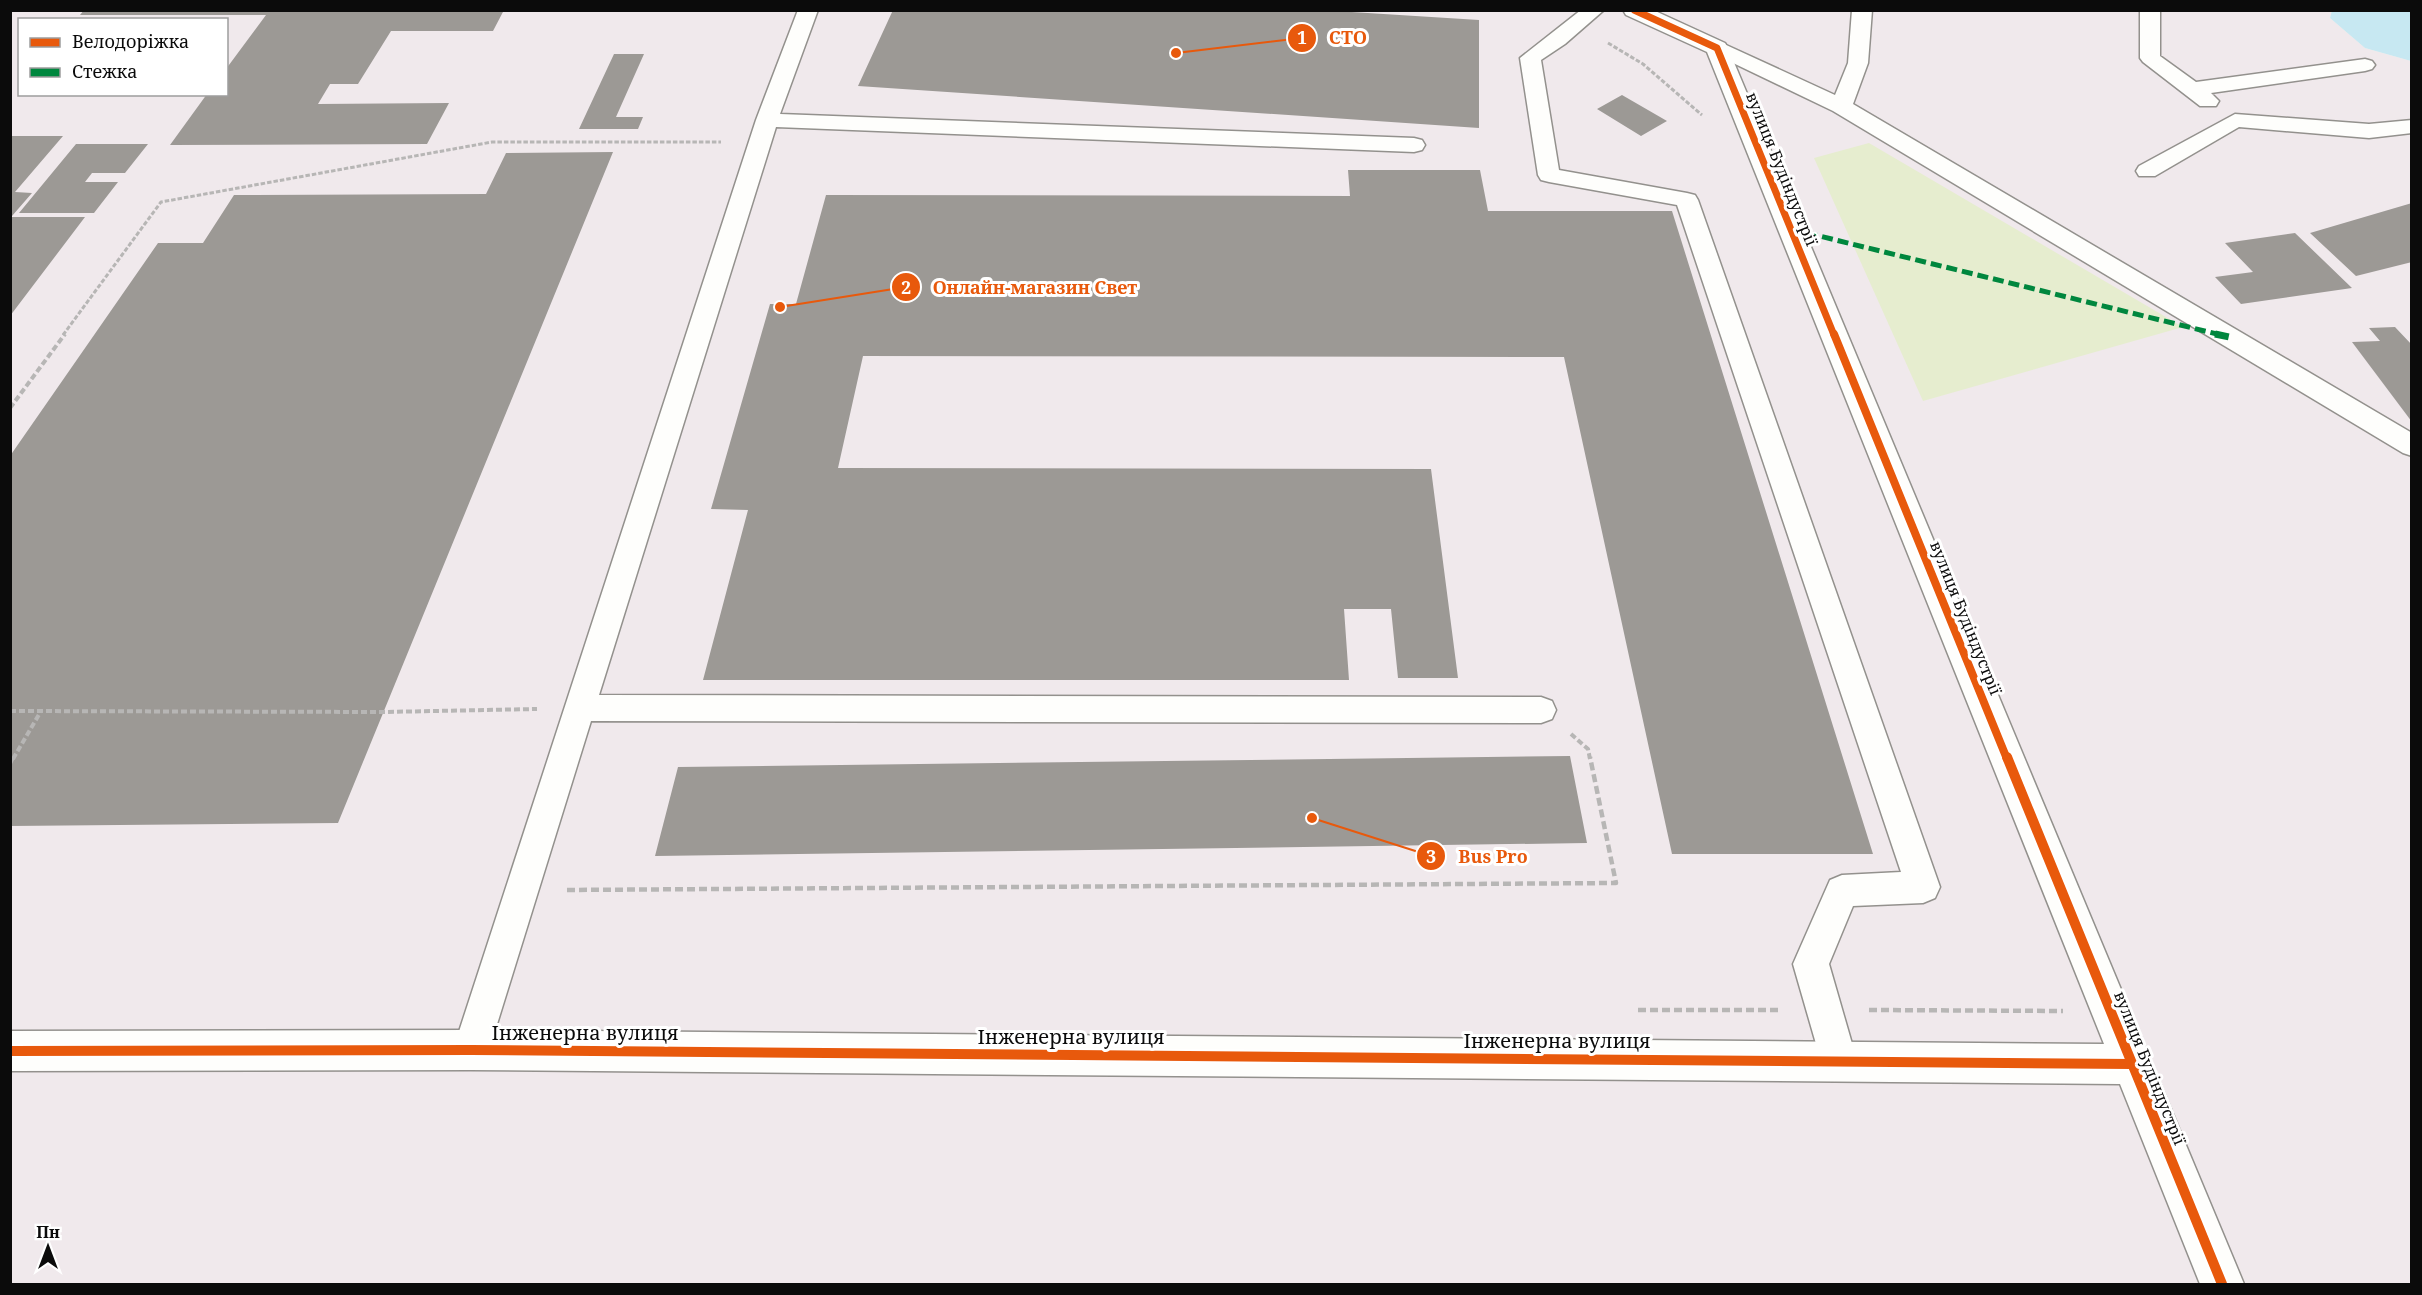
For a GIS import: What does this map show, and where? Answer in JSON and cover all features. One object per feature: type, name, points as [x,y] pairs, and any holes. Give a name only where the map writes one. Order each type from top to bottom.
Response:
[{"type":"street","points":[[1634,10],[1717,48]]},
{"type":"street","name":"вулиця Будіндустрії","points":[[1717,48],[2222,1284]]},
{"type":"street","name":"Інженерна вулиця","points":[[10,1052],[471,1050],[2132,1064]]},
{"type":"lane","points":[[471,1050],[764,131],[808,10]]},
{"type":"lane","points":[[1594,10],[1558,40],[1530,58],[1549,175],[1687,200],[1923,887],[1842,891],[1812,964],[1839,1061]]},
{"type":"lane","points":[[1842,106],[1858,63],[1862,10]]},
{"type":"lane","points":[[2150,10],[2150,58],[2235,120],[2369,131],[2412,126]]},
{"type":"lane","points":[[1717,48],[1842,106],[2412,446]]},
{"type":"lane","points":[[2192,89],[2365,65]]},
{"type":"lane","points":[[2147,171],[2235,120]]},
{"type":"lane","points":[[764,131],[1414,145]]},
{"type":"lane","points":[[580,708],[1541,710]]},
{"type":"path","points":[[10,408],[161,202],[492,142],[764,131]]},
{"type":"path","points":[[10,711],[384,712],[580,708]]},
{"type":"path","points":[[522,891],[1616,883],[1588,749],[1541,710]]},
{"type":"path","points":[[10,763],[42,711]]},
{"type":"shaded area","points":[[2332,10],[2330,18],[2365,48],[2411,61],[2411,1284],[11,1284],[11,11]]},
{"type":"green space","points":[[1869,143],[2183,327],[1923,401],[1814,158]]},
{"type":"water","points":[[2332,10],[2411,11],[2411,61],[2365,48],[2330,18]]},
{"type":"building","points":[[84,10],[504,10],[493,31],[391,31],[358,84],[330,84],[318,104],[449,103],[427,144],[170,145],[206,96],[228,96],[228,66],[266,15],[80,15]]},
{"type":"building","points":[[893,10],[1320,10],[1479,20],[1479,128],[858,86]]},
{"type":"building","points":[[614,54],[644,54],[616,117],[643,117],[638,129],[579,129]]},
{"type":"building","points":[[1622,95],[1667,121],[1641,136],[1597,109]]},
{"type":"building","points":[[10,136],[63,136],[15,192],[32,193],[12,216]]},
{"type":"building","points":[[76,144],[148,144],[125,173],[92,173],[85,182],[118,182],[94,213],[19,213]]},
{"type":"building","points":[[613,152],[338,823],[10,826],[10,456],[158,243],[203,243],[234,195],[486,194],[506,153]]},
{"type":"building","points":[[1348,170],[1480,170],[1488,211],[1672,211],[1873,854],[1672,854],[1564,357],[863,356],[838,468],[1431,469],[1458,678],[1398,678],[1391,609],[1344,609],[1349,680],[703,680],[748,510],[711,509],[770,304],[796,304],[826,195],[1350,196]]},
{"type":"building","points":[[2412,203],[2412,262],[2356,276],[2310,233]]},
{"type":"building","points":[[10,217],[85,217],[10,316]]},
{"type":"building","points":[[2295,233],[2352,288],[2241,304],[2215,277],[2253,272],[2225,243]]},
{"type":"building","points":[[2395,327],[2412,345],[2412,422],[2352,342],[2380,341],[2369,328]]},
{"type":"building","points":[[1570,756],[1587,843],[655,856],[678,767]]},
{"type":"marked path","points":[[1791,229],[2229,337]]},
{"type":"cycle path","points":[[1634,10],[1717,48],[2222,1284]]},
{"type":"cycle path","points":[[10,1051],[471,1050],[2132,1064]]},
{"type":"place","name":"СТО","points":[[1176,53]]},
{"type":"place","name":"Онлайн-магазин Свет","points":[[780,307]]},
{"type":"place","name":"Bus Pro","points":[[1312,818]]}]
